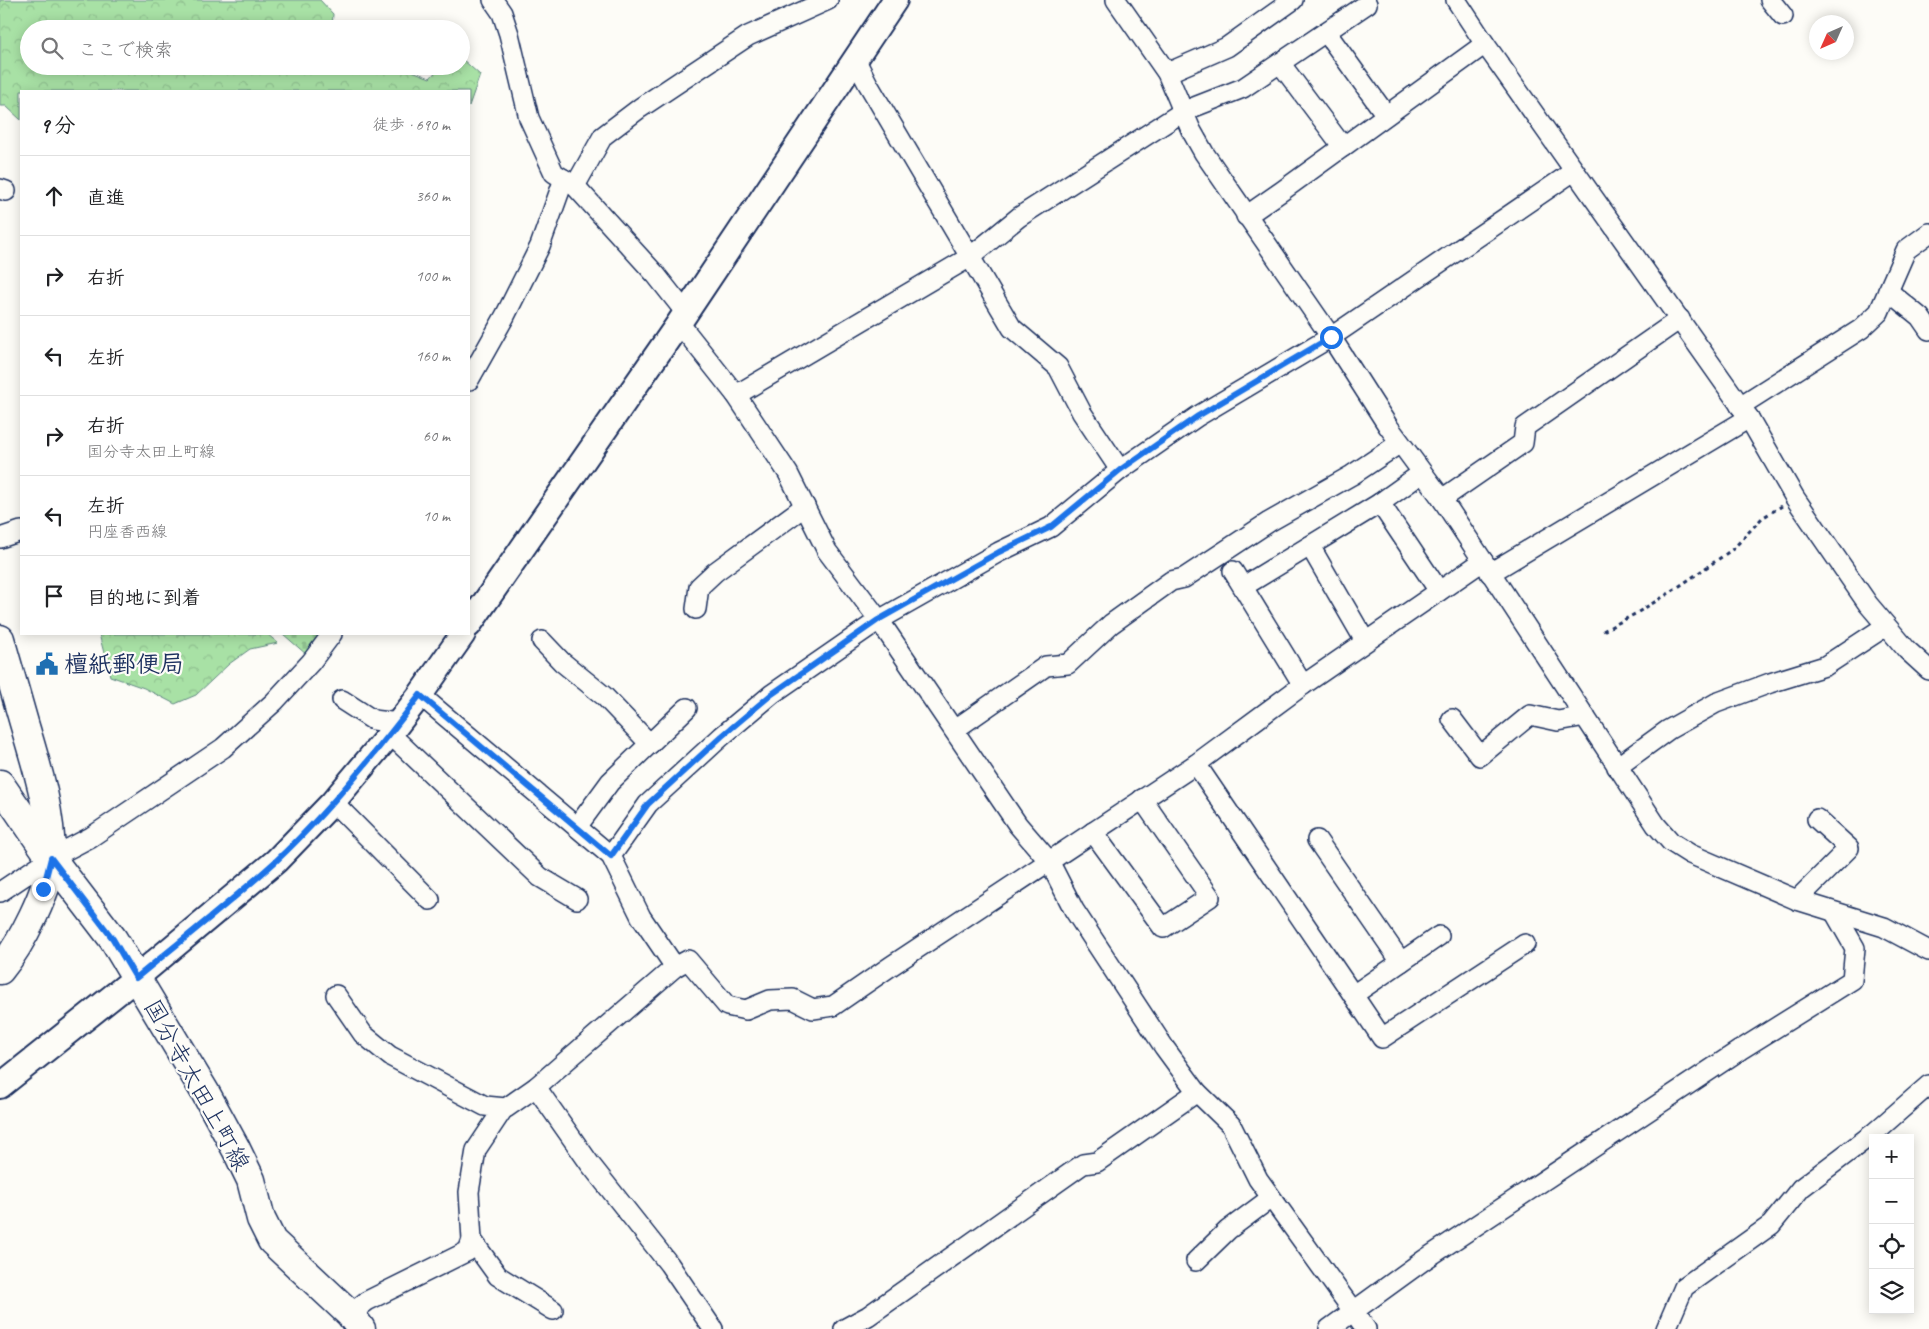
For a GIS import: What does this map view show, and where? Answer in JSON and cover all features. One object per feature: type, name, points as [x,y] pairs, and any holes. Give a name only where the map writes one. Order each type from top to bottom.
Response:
[{"type":"main road","points":[[0,639],[41,778],[46,803],[51,858],[48,875],[33,915],[9,959],[0,970]]},
{"type":"main road","name":"国分寺太田上町線","points":[[0,784],[51,858],[113,939],[205,1092],[251,1180],[262,1219],[272,1241],[356,1322]]},
{"type":"street","points":[[493,0],[502,12],[509,34],[529,118],[554,173],[569,183],[656,275],[788,473],[827,551],[878,620],[1018,825],[1049,861],[1074,910],[1164,1047],[1198,1092],[1231,1125],[1258,1179],[1366,1329]]},
{"type":"street","points":[[470,624],[683,318],[895,0]]},
{"type":"street","points":[[1116,0],[1167,73],[1191,130],[1246,216],[1331,337],[1400,443],[1442,499],[1656,825],[1671,842],[1690,854],[1797,900],[1884,927],[1929,951]]},
{"type":"street","points":[[1167,73],[1227,47],[1294,0]]},
{"type":"street","points":[[1456,0],[1574,171],[1745,412],[1795,498],[1868,604],[1907,650],[1929,670]]},
{"type":"street","points":[[1770,0],[1783,16]]},
{"type":"street","points":[[470,378],[505,316],[569,183],[603,136],[640,108],[748,36],[818,2]]},
{"type":"street","points":[[736,395],[970,257],[1019,217],[1184,111],[1243,88],[1367,4]]},
{"type":"street","points":[[1326,32],[1386,115]]},
{"type":"street","points":[[1246,216],[1485,44]]},
{"type":"street","points":[[855,59],[1012,328],[1058,367],[1082,413],[1120,470]]},
{"type":"street","points":[[1280,63],[1342,147]]},
{"type":"street","points":[[611,856],[648,804],[722,736],[772,694],[878,620],[999,552],[1051,527],[1120,470],[1198,416],[1331,337],[1574,171]]},
{"type":"street","points":[[356,1322],[367,1301],[468,1251],[472,1240],[469,1192],[476,1150],[504,1108],[536,1087],[675,967],[688,960],[727,1006],[746,1010],[770,1000],[793,999],[813,1010],[833,1006],[1196,764],[1303,685],[1439,591],[1487,567],[1745,412],[1860,329],[1879,312],[1906,250],[1929,233]]},
{"type":"street","points":[[1888,291],[1920,317],[1929,330]]},
{"type":"street","points":[[1442,499],[1522,443],[1524,427],[1680,319]]},
{"type":"street","points":[[954,730],[1046,666],[1068,664],[1112,624],[1171,581],[1184,578],[1269,522],[1352,475],[1400,443]]},
{"type":"street","points":[[1303,685],[1238,579],[1310,546],[1380,503],[1422,473]]},
{"type":"street","points":[[1380,503],[1439,591]]},
{"type":"street","points":[[696,609],[699,587],[714,572],[805,506]]},
{"type":"street","points":[[0,538],[20,531]]},
{"type":"street","points":[[1310,546],[1365,641]]},
{"type":"street","points":[[1617,767],[1668,730],[1716,703],[1770,683],[1825,666],[1886,626]]},
{"type":"street","points":[[0,892],[51,858],[91,837],[223,748],[274,702],[311,662],[331,635]]},
{"type":"street","points":[[0,1086],[136,978],[276,860],[333,802],[394,729],[462,635]]},
{"type":"street","points":[[542,641],[562,662],[604,696],[650,744]]},
{"type":"street","points":[[420,695],[611,856],[641,917],[675,967]]},
{"type":"street","points":[[342,700],[373,720],[394,729],[540,877],[577,899]]},
{"type":"street","points":[[577,828],[610,782],[687,708]]},
{"type":"street","points":[[1452,718],[1480,756],[1530,715],[1558,721],[1585,716]]},
{"type":"street","points":[[1196,764],[1382,1038],[1525,944]]},
{"type":"street","points":[[1093,832],[1164,928],[1210,897],[1142,799]]},
{"type":"street","points":[[333,802],[430,900]]},
{"type":"street","points":[[1797,900],[1849,848],[1817,819]]},
{"type":"street","points":[[1318,840],[1401,962]]},
{"type":"street","points":[[1329,1329],[1355,1312],[1424,1260],[1740,1050],[1852,980],[1855,948],[1835,913]]},
{"type":"street","points":[[1353,995],[1440,936]]},
{"type":"street","points":[[336,995],[363,1034],[390,1056],[485,1106],[504,1108]]},
{"type":"street","points":[[1666,1329],[1684,1287],[1771,1225],[1801,1188],[1875,1132],[1929,1085]]},
{"type":"street","points":[[536,1087],[590,1164],[669,1264],[713,1329]]},
{"type":"street","points":[[844,1329],[868,1316],[1083,1164],[1098,1162],[1198,1092]]},
{"type":"street","points":[[1196,1261],[1228,1230],[1271,1198]]},
{"type":"street","points":[[472,1240],[498,1276],[553,1310]]},
{"type":"path","points":[[1603,630],[1636,614],[1679,587],[1733,549],[1762,518],[1795,498]]},
{"type":"green space","points":[[0,0],[320,0],[333,14],[333,20],[20,20],[20,75],[422,75],[430,78],[433,75],[470,75],[470,66],[480,75],[470,103],[470,90],[20,90],[20,119],[6,106],[0,106]]},
{"type":"green space","points":[[99,635],[268,635],[278,643],[250,649],[229,664],[196,695],[175,704],[144,688],[110,676]]},
{"type":"green space","points":[[284,635],[324,635],[307,655]]},
{"type":"place","name":"檀紙郵便局","points":[[47,664]]},
{"type":"route","points":[[43,889],[51,858],[113,939],[136,978],[276,860],[333,802],[420,695],[611,856],[648,804],[722,736],[772,694],[878,620],[999,552],[1051,527],[1120,470],[1198,416],[1331,337]]}]
